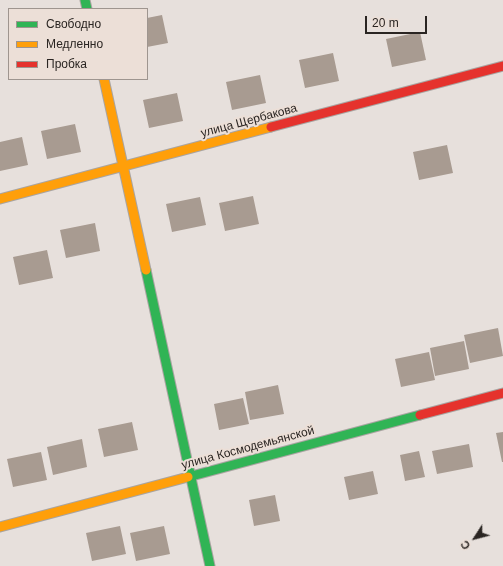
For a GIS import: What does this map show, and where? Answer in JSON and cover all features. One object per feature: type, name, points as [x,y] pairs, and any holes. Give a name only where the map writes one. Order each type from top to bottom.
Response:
[{"type":"street","name":"улица Щербакова","points":[[0,199],[503,66]]},
{"type":"street","points":[[104,80],[210,566]]},
{"type":"street","name":"улица Космодемьянской","points":[[0,527],[503,393]]},
{"type":"building","points":[[162,15],[168,43],[148,47],[148,18]]},
{"type":"building","points":[[420,32],[426,60],[392,67],[386,39]]},
{"type":"building","points":[[333,53],[339,81],[305,88],[299,60]]},
{"type":"building","points":[[260,75],[266,103],[232,110],[226,82]]},
{"type":"building","points":[[177,93],[183,121],[149,128],[143,100]]},
{"type":"building","points":[[75,124],[81,152],[47,159],[41,131]]},
{"type":"building","points":[[22,137],[28,165],[0,171],[0,142]]},
{"type":"building","points":[[447,145],[453,173],[419,180],[413,152]]},
{"type":"building","points":[[253,196],[259,224],[225,231],[219,203]]},
{"type":"building","points":[[200,197],[206,225],[172,232],[166,204]]},
{"type":"building","points":[[95,223],[100,251],[66,258],[60,230]]},
{"type":"building","points":[[47,250],[53,278],[19,285],[13,257]]},
{"type":"building","points":[[498,328],[503,356],[470,363],[464,335]]},
{"type":"building","points":[[464,341],[469,369],[435,376],[430,348]]},
{"type":"building","points":[[429,352],[435,380],[401,387],[395,359]]},
{"type":"building","points":[[278,385],[284,414],[250,420],[245,392]]},
{"type":"building","points":[[243,398],[249,424],[219,430],[214,404]]},
{"type":"building","points":[[132,422],[138,450],[104,457],[98,429]]},
{"type":"building","points":[[503,432],[503,462],[502,462],[496,433]]},
{"type":"building","points":[[82,439],[87,467],[53,475],[47,447]]},
{"type":"building","points":[[469,444],[473,467],[437,474],[432,451]]},
{"type":"building","points":[[419,451],[425,477],[405,481],[400,455]]},
{"type":"building","points":[[41,452],[47,480],[13,487],[7,459]]},
{"type":"building","points":[[373,471],[378,494],[349,500],[344,477]]},
{"type":"building","points":[[275,495],[280,521],[254,526],[249,500]]},
{"type":"building","points":[[120,526],[126,554],[92,561],[86,533]]},
{"type":"building","points":[[164,526],[170,554],[136,561],[130,533]]},
{"type":"traffic: fast","points":[[85,0],[87,8]]},
{"type":"traffic: fast","points":[[146,270],[210,566]]},
{"type":"traffic: fast","points":[[188,477],[420,415]]},
{"type":"traffic: slow","points":[[104,80],[146,270]]},
{"type":"traffic: slow","points":[[0,199],[271,127]]},
{"type":"traffic: slow","points":[[0,527],[188,477]]},
{"type":"traffic: jam","points":[[271,127],[503,66]]},
{"type":"traffic: jam","points":[[420,415],[503,393]]}]
